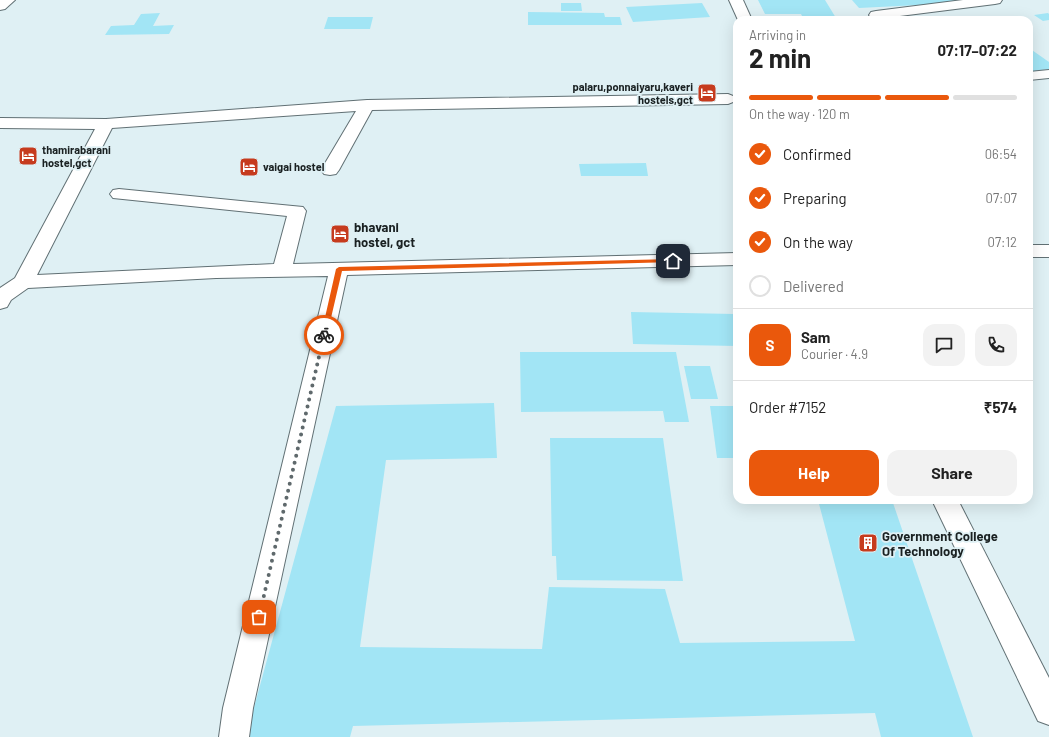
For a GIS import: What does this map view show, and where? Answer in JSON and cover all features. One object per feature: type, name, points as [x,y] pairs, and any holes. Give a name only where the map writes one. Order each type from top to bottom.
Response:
[{"type":"street","points":[[0,6],[8,0]]},
{"type":"street","points":[[736,0],[743,16]]},
{"type":"street","points":[[876,15],[995,0]]},
{"type":"street","points":[[1033,76],[1049,74]]},
{"type":"street","points":[[0,123],[106,124],[367,105],[728,99]]},
{"type":"street","points":[[330,170],[367,105]]},
{"type":"street","points":[[0,302],[3,296],[23,282],[106,124]]},
{"type":"street","points":[[119,194],[297,211],[282,270]]},
{"type":"street","points":[[1033,252],[1049,251]]},
{"type":"street","points":[[23,282],[282,270],[733,259]]},
{"type":"street","points":[[234,737],[238,708],[339,269]]},
{"type":"street","points":[[947,504],[1049,710]]},
{"type":"building","points":[[758,0],[825,0],[835,16],[802,16],[801,14],[765,14]]},
{"type":"building","points":[[852,0],[978,0],[979,2],[859,8]]},
{"type":"building","points":[[561,3],[581,3],[582,11],[561,11]]},
{"type":"building","points":[[702,3],[710,17],[633,22],[626,7]]},
{"type":"building","points":[[528,12],[604,13],[605,17],[620,17],[622,25],[528,25]]},
{"type":"building","points":[[160,13],[153,26],[174,25],[169,34],[105,35],[111,26],[134,25],[141,14]]},
{"type":"building","points":[[1048,13],[1049,20],[1043,21],[1034,15]]},
{"type":"building","points":[[328,17],[373,17],[370,29],[324,29]]},
{"type":"building","points":[[1033,51],[1049,62],[1049,69],[1033,71]]},
{"type":"building","points":[[646,163],[648,176],[581,176],[579,164]]},
{"type":"building","points":[[631,312],[733,314],[733,346],[633,344]]},
{"type":"building","points":[[520,352],[676,352],[689,422],[665,422],[663,411],[521,412]]},
{"type":"building","points":[[684,366],[710,366],[718,399],[691,399]]},
{"type":"building","name":"Government College Of Technology","points":[[494,403],[497,458],[386,460],[360,647],[542,649],[549,587],[665,589],[680,643],[855,641],[819,504],[893,504],[973,737],[881,737],[875,713],[353,726],[350,737],[246,737],[336,406]]},
{"type":"building","points":[[710,406],[733,406],[733,458],[717,458]]},
{"type":"building","points":[[550,438],[663,438],[683,581],[557,580],[556,556],[552,556]]},
{"type":"way so far","points":[[259,617],[324,335]]},
{"type":"place","name":"palaru,ponnaiyaru,kaveri hostels,gct","points":[[707,93]]},
{"type":"place","name":"thamirabarani hostel,gct","points":[[28,156]]},
{"type":"place","name":"vaigai hostel","points":[[249,167]]},
{"type":"place","name":"bhavani hostel, gct","points":[[340,234]]},
{"type":"place","name":"Government College Of Technology","points":[[868,543]]},
{"type":"route","points":[[324,335],[339,269],[673,261]]}]
